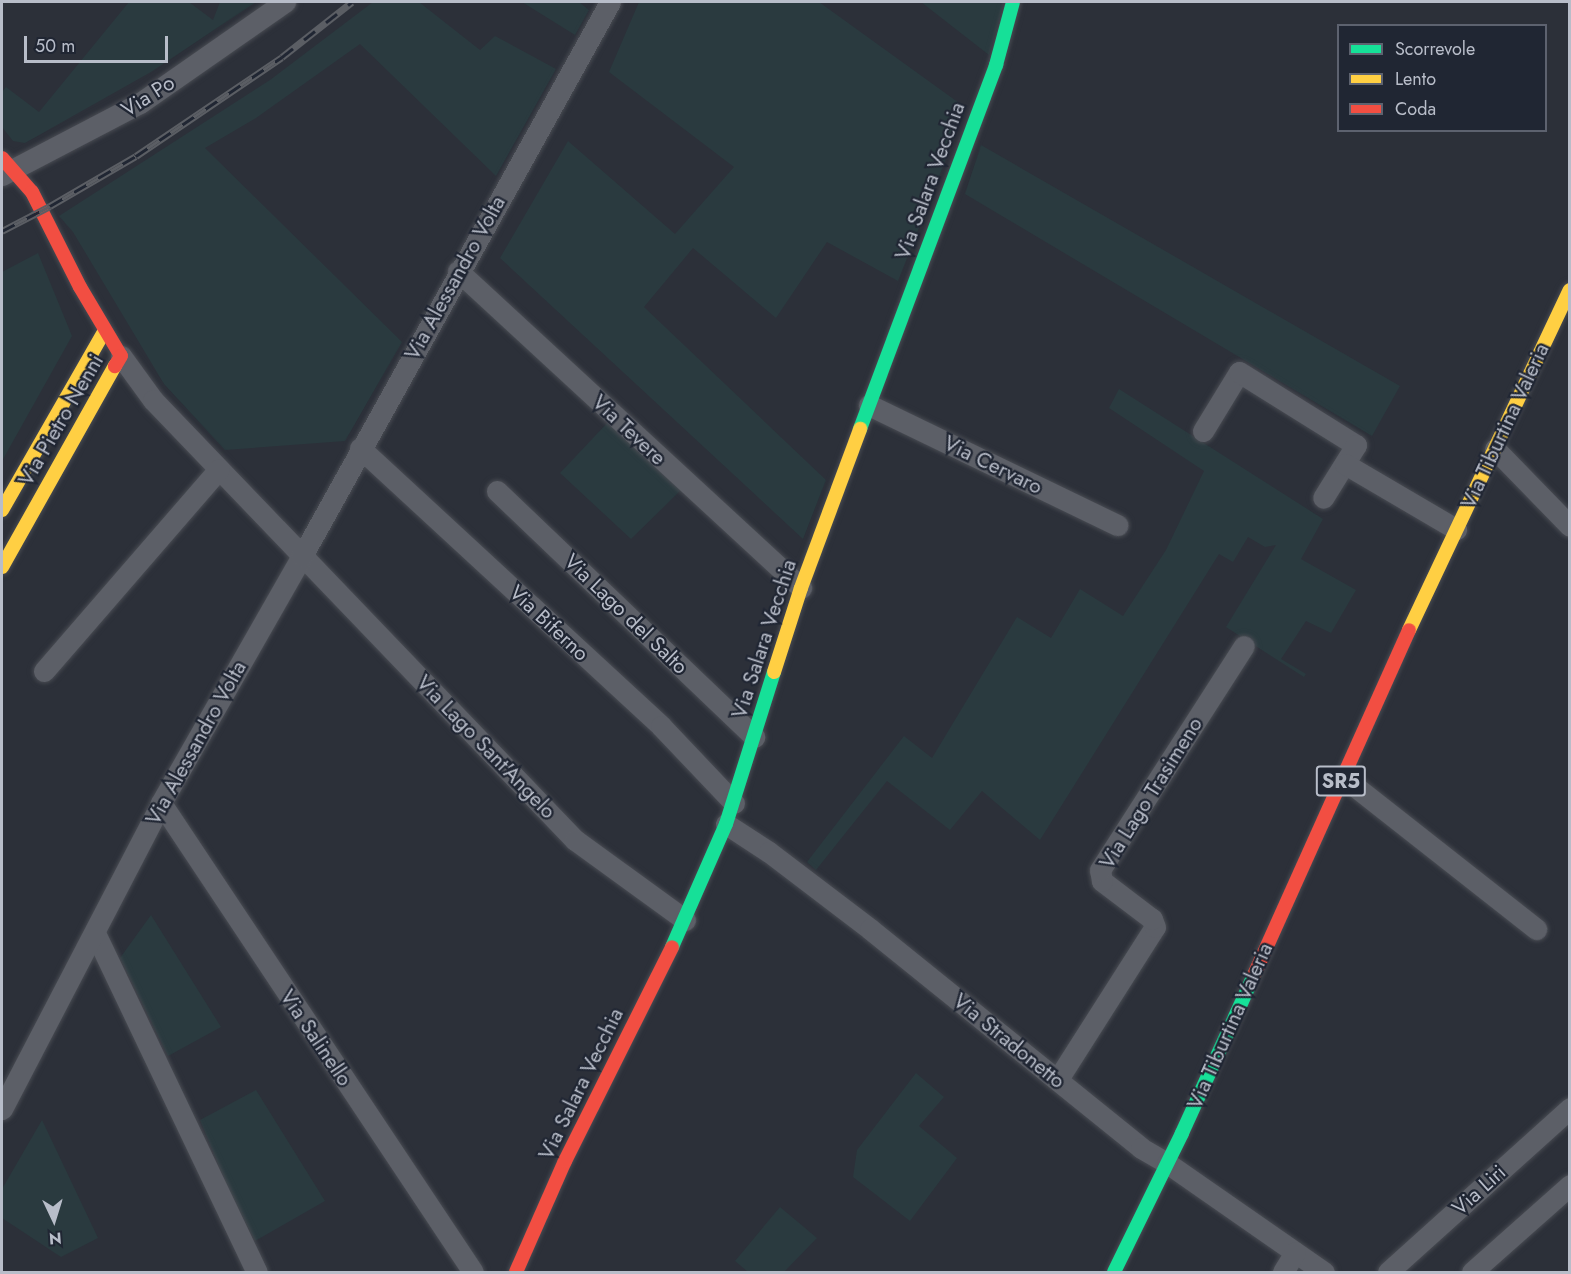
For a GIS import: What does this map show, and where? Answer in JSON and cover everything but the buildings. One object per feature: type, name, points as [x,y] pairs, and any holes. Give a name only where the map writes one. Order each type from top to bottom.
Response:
[{"type":"street","name":"Via Po","points":[[5,168],[141,103],[285,2]]},
{"type":"street","name":"Via Alessandro Volta","points":[[2,1109],[161,803],[302,556],[458,271],[610,2]]},
{"type":"street","name":"Via Salara Vecchia","points":[[516,1272],[566,1161],[685,920],[726,824],[801,588],[996,65],[1013,2]]},
{"type":"street","points":[[5,168],[32,192],[105,330],[153,400],[302,556]]},
{"type":"street","name":"Via Tevere","points":[[458,271],[801,588]]},
{"type":"street","name":"Via Tiburtina Valeria","points":[[1114,1272],[1167,1163],[1456,529],[1569,290]]},
{"type":"street","name":"Via Pietro Nenni","points":[[2,510],[105,330]]},
{"type":"street","name":"Via Pietro Nenni","points":[[2,567],[121,356]]},
{"type":"street","points":[[1203,431],[1239,372],[1356,445],[1323,498]]},
{"type":"street","name":"Via Cervaro","points":[[869,405],[1117,525]]},
{"type":"street","name":"Via Biferno","points":[[360,448],[661,726],[734,803]]},
{"type":"street","points":[[1495,449],[1569,526]]},
{"type":"street","name":"Via Tiburtina Valeria","points":[[1345,464],[1456,529]]},
{"type":"street","points":[[44,671],[219,469]]},
{"type":"street","name":"Via Lago del Salto","points":[[497,491],[754,737]]},
{"type":"street","name":"Via Lago Sant'Angelo","points":[[302,556],[575,840],[685,920]]},
{"type":"street","name":"Via Lago Trasimeno","points":[[1058,1079],[1155,927],[1152,919],[1102,881],[1100,870],[1244,646]]},
{"type":"street","points":[[1343,777],[1536,929]]},
{"type":"street","name":"Via Salinello","points":[[161,803],[472,1272]]},
{"type":"street","name":"Via Stradonetto","points":[[726,824],[804,878],[1058,1079],[1115,1128],[1324,1272]]},
{"type":"street","points":[[95,933],[257,1272]]},
{"type":"street","name":"Via Liri","points":[[1388,1272],[1569,1108]]},
{"type":"street","points":[[1472,1272],[1569,1185]]},
{"type":"street","points":[[1283,1272],[1295,1252]]},
{"type":"shaded area","points":[[129,2],[189,2],[213,20],[220,2],[256,2],[151,72],[25,143],[13,141],[2,127],[2,92],[6,87],[39,112]]},
{"type":"shaded area","points":[[373,2],[419,2],[480,50],[495,36],[556,69],[496,176],[360,44],[256,118],[205,148],[402,342],[345,441],[225,450],[164,384],[73,232],[59,216],[270,80]]},
{"type":"shaded area","points":[[522,2],[579,2],[589,10],[575,35]]},
{"type":"shaded area","points":[[639,2],[819,2],[966,108],[898,281],[827,242],[776,318],[693,248],[644,307],[826,480],[803,539],[500,258],[568,141],[675,234],[734,167],[609,72]]},
{"type":"shaded area","points":[[921,2],[1004,2],[989,55]]},
{"type":"shaded area","points":[[981,145],[1400,386],[1372,436],[965,194]]},
{"type":"shaded area","points":[[38,253],[72,336],[2,461],[2,272]]},
{"type":"shaded area","points":[[1119,389],[1323,519],[1301,559],[1356,590],[1331,633],[1306,621],[1281,659],[1306,674],[1304,677],[1226,627],[1276,545],[1265,547],[1248,537],[1233,562],[1219,554],[1040,840],[982,791],[950,830],[887,781],[816,870],[807,862],[904,736],[932,758],[1017,617],[1051,638],[1080,589],[1123,616],[1166,550],[1204,471],[1109,408]]},
{"type":"shaded area","points":[[611,419],[682,489],[631,539],[560,473]]},
{"type":"shaded area","points":[[151,915],[221,1027],[168,1056],[120,958]]},
{"type":"shaded area","points":[[916,1073],[944,1097],[919,1126],[957,1158],[910,1221],[853,1177],[857,1150]]},
{"type":"shaded area","points":[[256,1090],[325,1201],[255,1241],[228,1188],[200,1120]]},
{"type":"shaded area","points":[[42,1120],[98,1238],[61,1257],[2,1218],[2,1189]]},
{"type":"shaded area","points":[[780,1207],[817,1238],[784,1272],[748,1272],[735,1261]]},
{"type":"railway","points":[[2,231],[136,156],[282,57],[352,2]]},
{"type":"traffic: fast","points":[[860,429],[996,65],[1013,2]]},
{"type":"traffic: fast","points":[[672,947],[726,824],[774,672]]},
{"type":"traffic: fast","points":[[1114,1272],[1182,1133],[1254,975]]},
{"type":"traffic: slow","points":[[1409,630],[1570,290]]},
{"type":"traffic: slow","points":[[2,510],[105,330]]},
{"type":"traffic: slow","points":[[2,567],[115,366]]},
{"type":"traffic: slow","points":[[774,672],[801,588],[860,429]]},
{"type":"traffic: jam","points":[[2,158],[32,192],[80,287],[121,356],[115,366]]},
{"type":"traffic: jam","points":[[1254,975],[1409,630]]},
{"type":"traffic: jam","points":[[516,1272],[565,1161],[672,947]]}]
